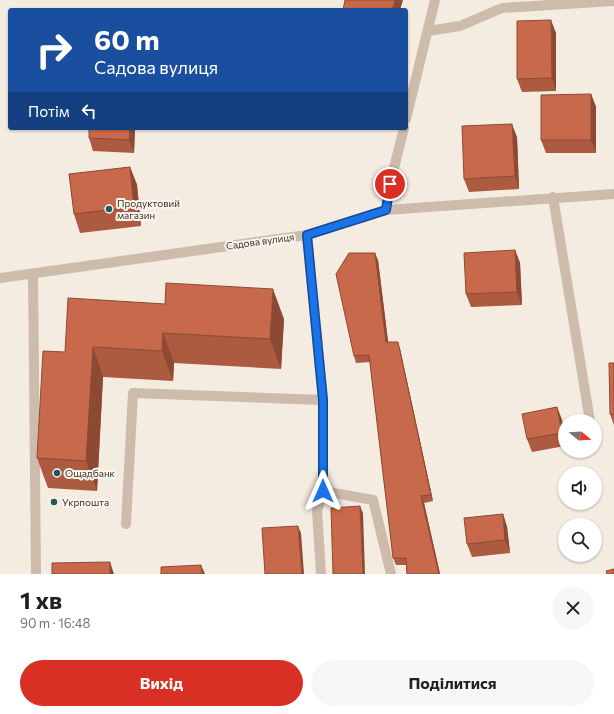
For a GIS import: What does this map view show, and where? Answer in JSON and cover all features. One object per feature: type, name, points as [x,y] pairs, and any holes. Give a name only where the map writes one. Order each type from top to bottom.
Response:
[{"type":"street","points":[[408,111],[435,0]]},
{"type":"street","points":[[428,31],[460,26],[502,8],[614,1]]},
{"type":"street","points":[[386,210],[390,184],[404,130]]},
{"type":"street","name":"Садова вулиця","points":[[0,278],[307,235],[386,210],[553,197],[614,194]]},
{"type":"street","points":[[553,197],[589,414]]},
{"type":"street","points":[[307,235],[323,400],[323,491],[317,511],[321,574]]},
{"type":"street","points":[[33,274],[36,574]]},
{"type":"street","points":[[126,524],[133,393],[323,400]]},
{"type":"street","points":[[323,491],[372,500],[391,574]]},
{"type":"building","points":[[345,0],[395,0],[393,8],[343,8]]},
{"type":"building","points":[[551,20],[552,78],[517,79],[517,21]]},
{"type":"building","points":[[591,94],[591,140],[541,140],[541,95]]},
{"type":"building","points":[[512,124],[515,176],[464,179],[462,126]]},
{"type":"building","points":[[89,130],[130,130],[129,140],[89,138]]},
{"type":"building","points":[[130,167],[134,207],[74,214],[69,174]]},
{"type":"building","points":[[515,250],[517,292],[466,294],[464,253]]},
{"type":"building","points":[[349,253],[375,253],[386,342],[398,342],[431,495],[421,496],[439,574],[407,574],[406,558],[393,558],[369,355],[354,356],[336,274]]},
{"type":"building","points":[[166,283],[273,289],[270,339],[163,333],[162,351],[93,347],[86,461],[37,458],[43,351],[65,352],[68,298],[165,304]]},
{"type":"building","points":[[609,363],[614,363],[614,414],[610,414]]},
{"type":"building","points":[[557,407],[558,434],[527,439],[522,414]]},
{"type":"building","points":[[360,506],[363,574],[333,574],[331,508]]},
{"type":"building","points":[[503,514],[505,540],[467,544],[464,518]]},
{"type":"building","points":[[298,526],[302,574],[265,574],[262,528]]},
{"type":"building","points":[[110,562],[110,574],[52,574],[52,563]]},
{"type":"building","points":[[201,565],[202,574],[161,574],[161,567]]},
{"type":"building","points":[[614,569],[614,574],[607,574],[606,571]]},
{"type":"place","name":"Продуктовий магазин","points":[[109,209]]},
{"type":"place","name":"Ощадбанк","points":[[57,473]]},
{"type":"place","name":"Укрпошта","points":[[54,502]]},
{"type":"route","points":[[323,491],[323,400],[307,235],[386,210],[390,184]]}]
